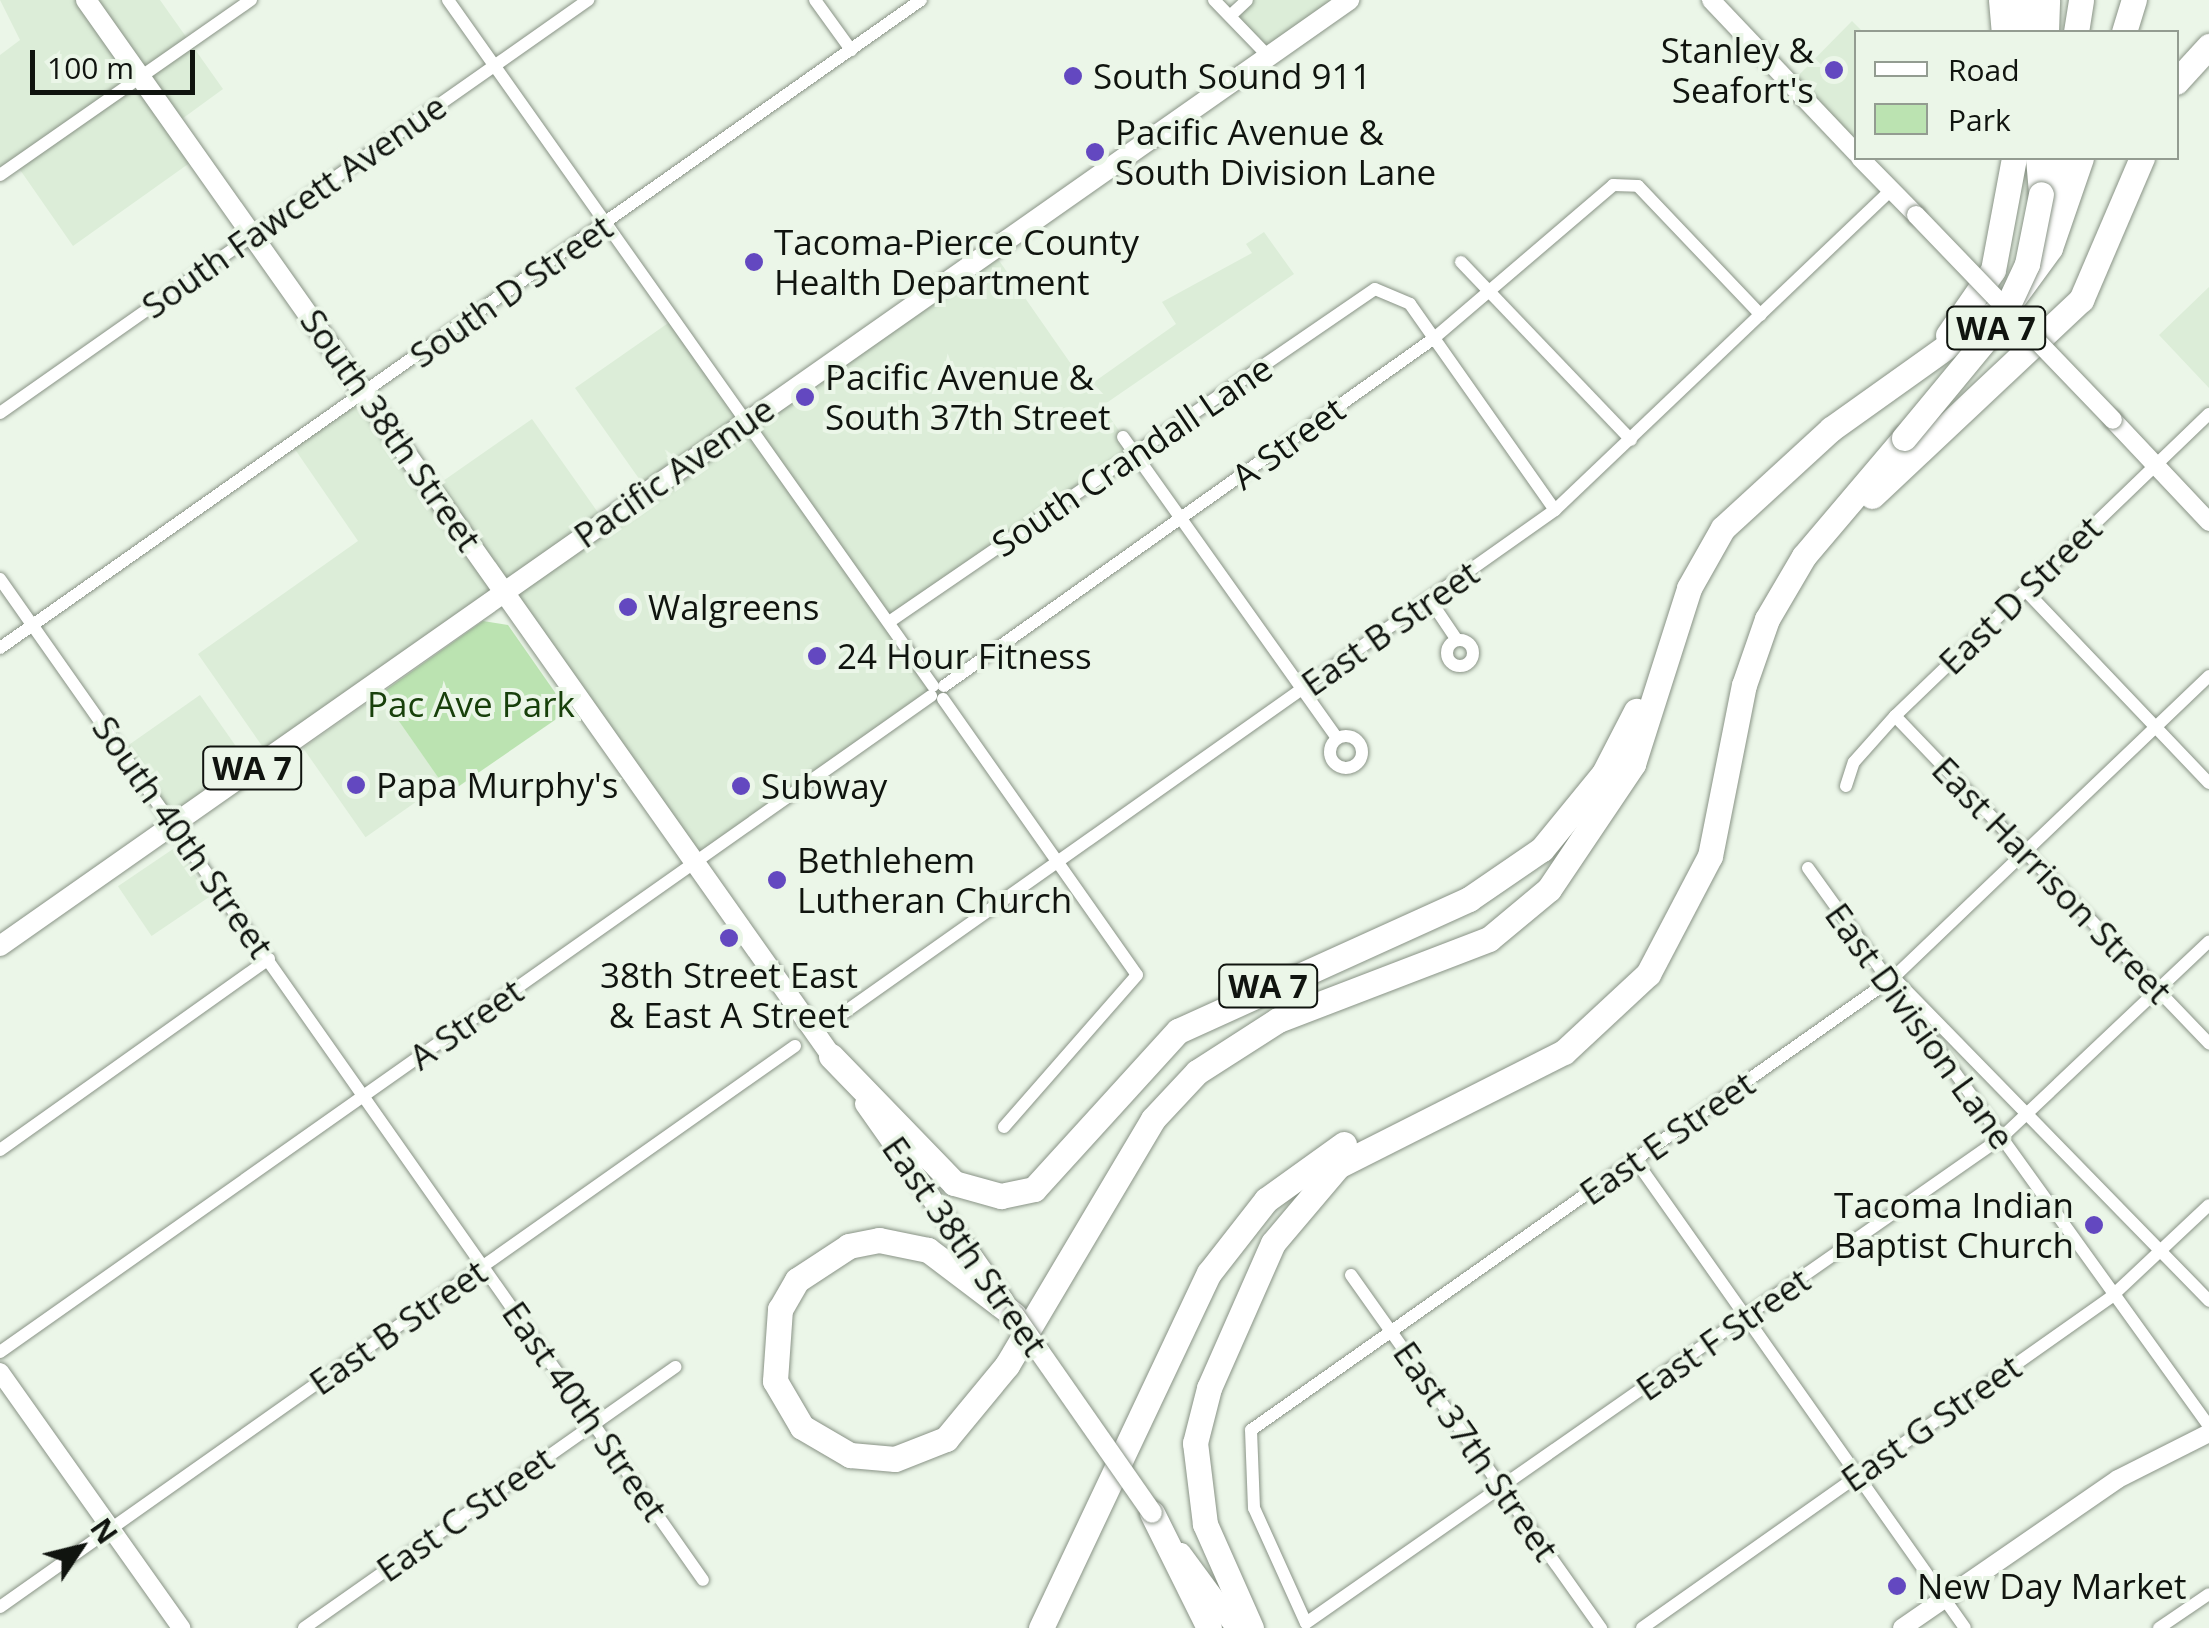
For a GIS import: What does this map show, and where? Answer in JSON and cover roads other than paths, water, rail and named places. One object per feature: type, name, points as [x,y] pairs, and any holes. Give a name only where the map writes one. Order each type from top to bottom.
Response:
[{"type":"highway","points":[[2001,0],[2004,30]]},
{"type":"highway","points":[[2025,0],[2028,30]]},
{"type":"highway","points":[[2046,30],[2047,0]]},
{"type":"highway","points":[[2076,30],[2081,0]]},
{"type":"highway","points":[[2125,30],[2134,0]]},
{"type":"highway","points":[[2179,79],[2209,46]]},
{"type":"highway","points":[[1948,336],[1993,270],[2014,160]]},
{"type":"highway","name":"WA 7","points":[[1042,1628],[1181,1324],[1241,1226],[1303,1172],[1378,1126],[1525,1073],[1614,1014],[1676,932],[1710,856],[1757,646],[1804,556],[2000,322],[2027,264],[2041,194],[2040,160]]},
{"type":"highway","points":[[1868,404],[2019,270],[2058,160]]},
{"type":"highway","points":[[1868,404],[2028,283],[2080,160]]},
{"type":"highway","points":[[1804,556],[2059,326],[2098,274],[2141,160]]},
{"type":"highway","name":"WA 7","points":[[831,1056],[954,1183],[1001,1196],[1040,1186],[1178,1030],[1469,899],[1542,848],[1604,772],[1733,516],[1868,404]]},
{"type":"highway","points":[[1014,1315],[928,1250],[879,1240],[849,1246],[796,1280],[780,1309],[775,1381],[802,1427],[850,1455],[895,1459],[946,1438],[1007,1365],[1154,1120],[1196,1072],[1278,1020],[1489,939],[1550,889],[1633,764],[1678,620]]},
{"type":"highway","points":[[1251,1628],[1205,1524],[1195,1456],[1209,1388],[1273,1243],[1311,1190],[1364,1148],[1525,1073]]},
{"type":"highway","points":[[1152,1513],[1210,1628]]},
{"type":"main road","name":"South 38th Street","points":[[86,0],[694,862]]},
{"type":"main road","name":"Pacific Avenue","points":[[0,946],[1349,0]]},
{"type":"main road","name":"East 38th Street","points":[[694,862],[1236,1628]]},
{"type":"street","points":[[0,175],[250,0]]},
{"type":"street","points":[[448,0],[1137,975],[1004,1128]]},
{"type":"street","name":"South Fawcett Avenue","points":[[0,413],[588,0]]},
{"type":"street","points":[[816,0],[851,50]]},
{"type":"street","name":"South D Street","points":[[0,648],[608,224],[921,0]]},
{"type":"street","points":[[1214,0],[1268,56]]},
{"type":"street","points":[[1230,16],[1247,0]]},
{"type":"street","points":[[1711,0],[1854,152]]},
{"type":"street","points":[[1862,160],[2209,522]]},
{"type":"street","name":"A Street","points":[[0,1352],[1434,339],[1618,183],[1645,192],[1761,315]]},
{"type":"street","name":"East B Street","points":[[844,1012],[1555,510],[1891,190]]},
{"type":"street","points":[[1461,262],[1631,440]]},
{"type":"street","name":"South Crandall Lane","points":[[888,622],[1375,289],[1404,298],[1434,339]]},
{"type":"street","points":[[1434,339],[1555,510]]},
{"type":"street","name":"East D Street","points":[[1846,786],[1854,762],[1895,716],[2209,414]]},
{"type":"street","points":[[1123,437],[1336,738]]},
{"type":"street","name":"South 40th Street","points":[[0,580],[365,1095]]},
{"type":"street","points":[[2026,591],[2209,783]]},
{"type":"street","points":[[1430,600],[1457,640]]},
{"type":"street","name":"East E Street","points":[[1306,1623],[1254,1508],[1250,1430],[1893,978],[2209,676]]},
{"type":"street","name":"East Harrison Street","points":[[1895,716],[2209,1044]]},
{"type":"street","name":"East Division Lane","points":[[1808,868],[1893,978],[2111,1297],[2209,1430]]},
{"type":"street","name":"East F Street","points":[[1306,1623],[2000,1138],[2032,1113],[2209,941]]},
{"type":"street","points":[[0,1150],[269,960]]},
{"type":"street","points":[[1893,978],[2032,1113],[2209,1301]]},
{"type":"street","name":"East B Street","points":[[0,1607],[795,1046]]},
{"type":"street","name":"East 40th Street","points":[[365,1095],[703,1580]]},
{"type":"street","points":[[1636,1160],[1965,1628]]},
{"type":"street","name":"East G Street","points":[[1642,1628],[2111,1297],[2209,1205]]},
{"type":"street","name":"East 37th Street","points":[[1351,1275],[1600,1628]]},
{"type":"street","name":"East C Street","points":[[304,1628],[676,1367]]},
{"type":"street","points":[[0,1372],[182,1628]]},
{"type":"street","points":[[1902,1628],[2118,1479],[2209,1430]]},
{"type":"street","points":[[2160,1628],[2209,1594]]},
{"type":"place","name":"Stanley & Seafort's","points":[[1834,70]]},
{"type":"place","name":"South Sound 911","points":[[1073,76]]},
{"type":"place","name":"Pacific Avenue & South Division Lane","points":[[1095,152]]},
{"type":"place","name":"Tacoma-Pierce County Health Department","points":[[754,262]]},
{"type":"place","name":"Pacific Avenue & South 37th Street","points":[[805,397]]},
{"type":"place","name":"Walgreens","points":[[628,607]]},
{"type":"place","name":"24 Hour Fitness","points":[[817,656]]},
{"type":"place","name":"Papa Murphy's","points":[[356,785]]},
{"type":"place","name":"Subway","points":[[741,786]]},
{"type":"place","name":"Bethlehem Lutheran Church","points":[[777,880]]},
{"type":"place","name":"38th Street East & East A Street","points":[[729,938]]},
{"type":"place","name":"Tacoma Indian Baptist Church","points":[[2094,1225]]},
{"type":"place","name":"New Day Market","points":[[1897,1586]]},
{"type":"park label","name":"Pac Ave Park","points":[[471,704]]}]
